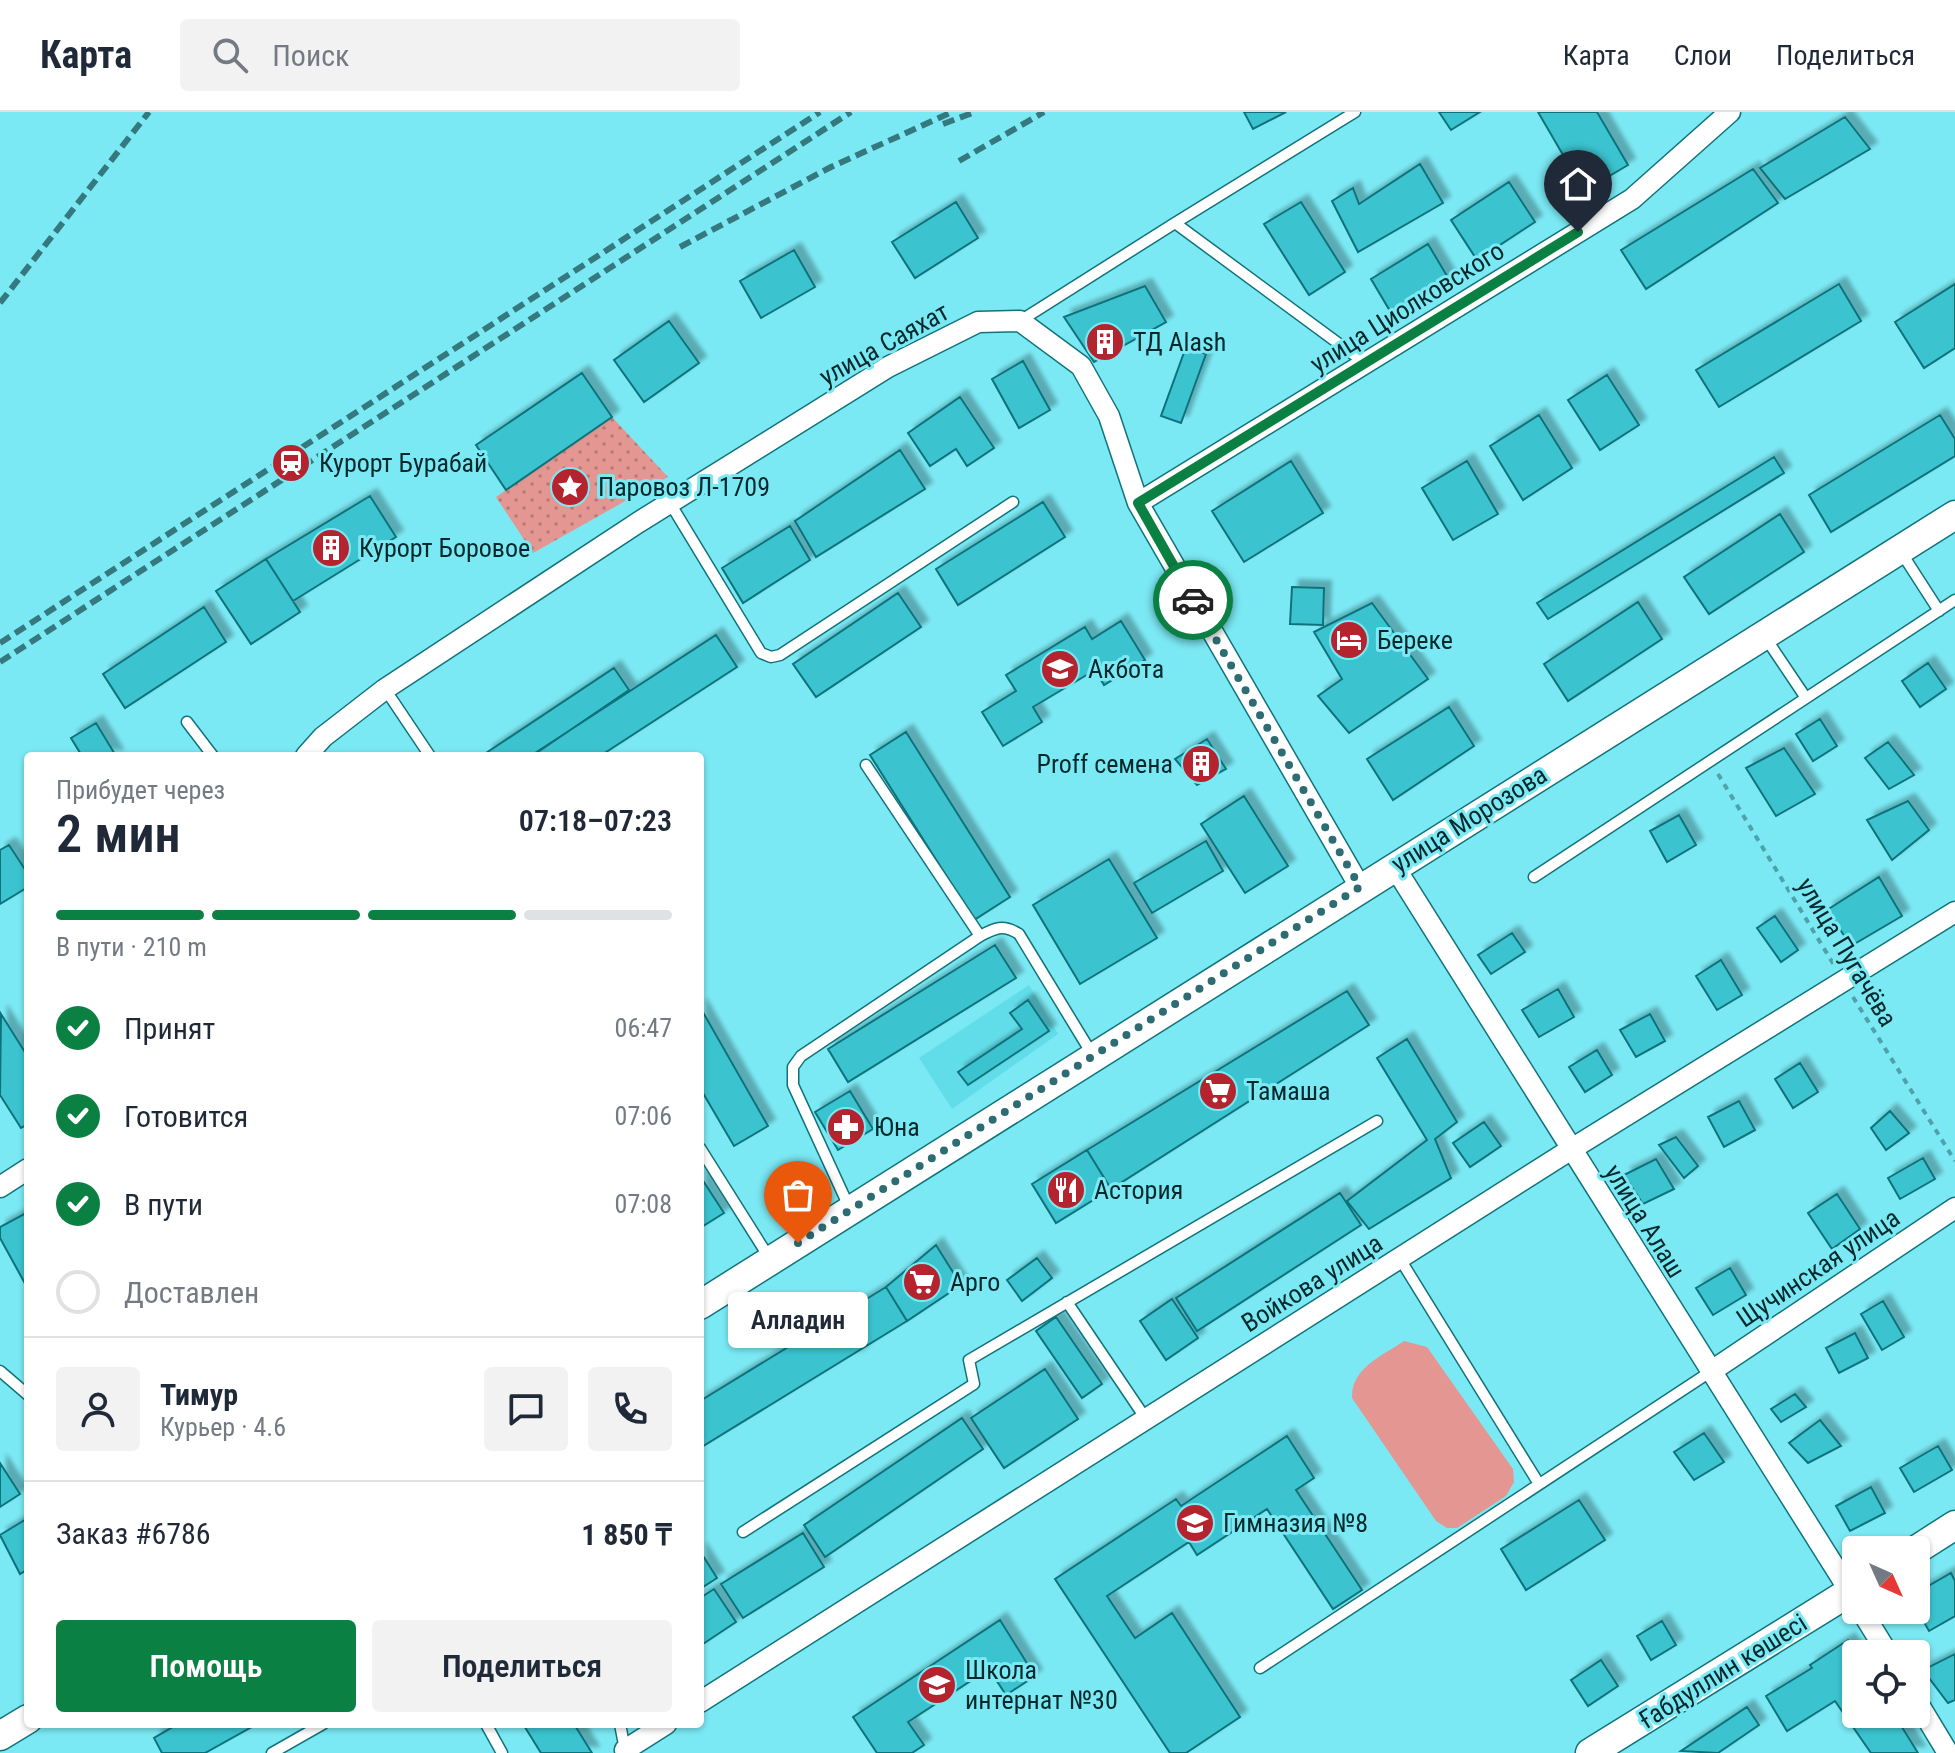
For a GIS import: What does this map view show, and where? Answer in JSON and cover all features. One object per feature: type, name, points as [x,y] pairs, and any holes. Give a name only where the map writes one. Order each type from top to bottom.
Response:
[{"type":"main road","name":"улица Морозова","points":[[704,1302],[1899,549],[1953,521]]},
{"type":"main road","points":[[1930,1541],[1955,1525]]},
{"type":"main road","name":"Ғабдуллин көшесі","points":[[1590,1753],[1842,1606]]},
{"type":"main road","points":[[0,1736],[24,1721]]},
{"type":"street","name":"улица Циолковского","points":[[1138,503],[1632,199],[1730,112]]},
{"type":"street","points":[[1020,321],[1081,366],[1109,416],[1138,503],[1360,887]]},
{"type":"street","name":"улица Саяхат","points":[[310,752],[323,737],[385,689],[670,503],[922,349],[978,322],[1020,321]]},
{"type":"street","name":"улица Алаш","points":[[1394,866],[1710,1372],[1842,1576]]},
{"type":"street","name":"Войкова улица","points":[[704,1699],[1570,1150],[1955,912]]},
{"type":"street","points":[[0,1187],[24,1172]]},
{"type":"street","name":"Щучинская улица","points":[[1710,1372],[1955,1208]]},
{"type":"street","points":[[1930,1723],[1948,1753]]},
{"type":"street","points":[[625,1752],[660,1728]]},
{"type":"lane","points":[[1020,321],[1355,112]]},
{"type":"lane","points":[[1175,223],[1365,363]]},
{"type":"lane","points":[[670,503],[761,653],[771,657],[780,655],[1013,502]]},
{"type":"lane","points":[[1899,549],[1939,611]]},
{"type":"lane","points":[[1534,877],[1955,600]]},
{"type":"lane","points":[[1765,636],[1806,698]]},
{"type":"lane","points":[[385,689],[427,752]]},
{"type":"lane","points":[[187,722],[210,752]]},
{"type":"lane","points":[[866,765],[980,936]]},
{"type":"lane","points":[[850,1210],[793,1085],[793,1067],[801,1056],[980,936],[995,928],[1008,927],[1019,934],[1093,1056]]},
{"type":"lane","points":[[743,1532],[974,1384],[969,1360],[1377,1121]]},
{"type":"lane","points":[[704,1154],[771,1260]]},
{"type":"lane","points":[[1400,1259],[1539,1484]]},
{"type":"lane","points":[[1067,1302],[1146,1419]]},
{"type":"lane","points":[[0,1371],[24,1392]]},
{"type":"lane","points":[[1260,1668],[1710,1372]]},
{"type":"lane","points":[[272,1753],[316,1728]]},
{"type":"lane","points":[[488,1728],[502,1753]]},
{"type":"lane","points":[[621,1728],[625,1752]]},
{"type":"path","name":"улица Пугачёва","points":[[1710,761],[1955,1161]]},
{"type":"shaded area","points":[[612,417],[668,477],[533,553],[496,497]]},
{"type":"shaded area","points":[[1029,985],[1058,1034],[952,1109],[919,1058]]},
{"type":"shaded area","points":[[1404,1341],[1427,1347],[1513,1469],[1514,1482],[1506,1496],[1457,1528],[1447,1528],[1436,1521],[1352,1398],[1353,1388],[1362,1371]]},
{"type":"building","points":[[1244,112],[1286,112],[1253,129]]},
{"type":"building","points":[[1439,112],[1480,112],[1451,130]]},
{"type":"building","points":[[1538,112],[1597,112],[1628,165],[1584,191]]},
{"type":"building","points":[[1845,117],[1870,149],[1785,199],[1760,168]]},
{"type":"building","points":[[1420,164],[1443,203],[1358,252],[1332,201],[1353,188],[1359,204]]},
{"type":"building","points":[[1753,169],[1778,203],[1646,289],[1621,250]]},
{"type":"building","points":[[1509,182],[1535,222],[1477,260],[1451,220]]},
{"type":"building","points":[[956,202],[978,238],[915,278],[892,242]]},
{"type":"building","points":[[1301,202],[1345,272],[1309,295],[1264,224]]},
{"type":"building","points":[[1428,244],[1450,281],[1393,316],[1371,279]]},
{"type":"building","points":[[794,250],[815,287],[761,318],[740,281]]},
{"type":"building","points":[[1839,284],[1861,321],[1719,407],[1696,370]]},
{"type":"building","points":[[1955,284],[1955,348],[1924,368],[1895,322]]},
{"type":"building","name":"ТД Alash","points":[[1145,286],[1166,322],[1094,362],[1064,317]]},
{"type":"building","points":[[669,321],[699,363],[644,402],[614,360]]},
{"type":"building","points":[[1186,347],[1206,354],[1181,423],[1161,416]]},
{"type":"building","points":[[1023,361],[1050,410],[1019,428],[992,379]]},
{"type":"building","points":[[582,373],[612,417],[506,490],[476,445]]},
{"type":"building","points":[[1607,375],[1639,425],[1600,450],[1568,400]]},
{"type":"building","points":[[960,397],[994,448],[967,466],[956,449],[930,466],[908,433]]},
{"type":"building","points":[[1539,415],[1572,468],[1523,500],[1490,446]]},
{"type":"building","points":[[1940,415],[1955,439],[1955,456],[1831,532],[1809,495]]},
{"type":"building","points":[[900,450],[925,489],[816,557],[795,521]]},
{"type":"building","points":[[1774,457],[1784,473],[1548,619],[1537,603]]},
{"type":"building","points":[[1291,461],[1323,513],[1244,562],[1212,511]]},
{"type":"building","points":[[1467,461],[1498,514],[1453,540],[1422,488]]},
{"type":"building","name":"Курорт Боровое","points":[[370,496],[396,537],[293,601],[266,559]]},
{"type":"building","points":[[1043,502],[1065,537],[958,605],[936,569]]},
{"type":"building","points":[[1780,514],[1804,552],[1709,614],[1684,577]]},
{"type":"building","points":[[790,526],[810,560],[743,603],[722,568]]},
{"type":"building","name":"Курорт Боровое","points":[[266,559],[300,612],[251,644],[216,591]]},
{"type":"building","points":[[1292,587],[1324,588],[1323,625],[1290,624]]},
{"type":"building","points":[[898,593],[921,627],[816,697],[793,664]]},
{"type":"building","points":[[1638,602],[1662,639],[1568,701],[1544,664]]},
{"type":"building","points":[[1372,603],[1428,679],[1349,733],[1318,696],[1342,679],[1314,632]]},
{"type":"building","points":[[204,607],[226,642],[125,708],[103,674]]},
{"type":"building","points":[[1121,621],[1145,660],[1104,685],[1095,670],[1033,707],[1042,722],[1003,746],[982,712],[1016,691],[1006,675],[1085,627],[1092,639]]},
{"type":"building","points":[[716,635],[737,667],[606,752],[537,752]]},
{"type":"building","points":[[1928,663],[1946,689],[1920,707],[1902,681]]},
{"type":"building","points":[[614,668],[629,690],[538,752],[488,752]]},
{"type":"building","points":[[1449,707],[1474,746],[1393,800],[1367,759]]},
{"type":"building","points":[[1820,719],[1837,746],[1813,761],[1796,734]]},
{"type":"building","points":[[96,723],[114,752],[80,752],[71,738]]},
{"type":"building","points":[[906,732],[1010,897],[974,920],[870,755]]},
{"type":"building","name":"Proff семена","points":[[1207,739],[1226,769],[1197,785],[1175,759]]},
{"type":"building","points":[[1888,742],[1914,775],[1889,789],[1865,758]]},
{"type":"building","points":[[1784,748],[1815,794],[1776,816],[1746,768]]},
{"type":"building","points":[[1244,796],[1288,866],[1245,893],[1201,824]]},
{"type":"building","points":[[1908,801],[1929,830],[1892,860],[1867,820]]},
{"type":"building","points":[[1679,815],[1696,845],[1667,862],[1650,831]]},
{"type":"building","points":[[1206,841],[1223,871],[1152,913],[1134,883]]},
{"type":"building","points":[[9,845],[24,868],[24,889],[0,904],[0,850]]},
{"type":"building","points":[[1109,859],[1157,938],[1080,984],[1033,905]]},
{"type":"building","points":[[1879,877],[1902,916],[1851,946],[1827,910]]},
{"type":"building","points":[[1775,916],[1798,950],[1781,962],[1757,928]]},
{"type":"building","points":[[1512,933],[1525,952],[1491,974],[1478,955]]},
{"type":"building","points":[[995,945],[1016,978],[848,1082],[828,1049]]},
{"type":"building","points":[[1721,960],[1742,995],[1717,1010],[1696,976]]},
{"type":"building","points":[[1558,989],[1574,1017],[1539,1037],[1522,1010]]},
{"type":"building","points":[[1347,991],[1369,1025],[1111,1189],[1087,1150]]},
{"type":"building","points":[[1028,1000],[1049,1031],[968,1085],[958,1072],[1022,1029],[1010,1013]]},
{"type":"building","points":[[1,1014],[24,1051],[24,1126],[21,1128],[0,1095]]},
{"type":"building","points":[[704,1014],[768,1126],[734,1146],[704,1095]]},
{"type":"building","points":[[1650,1014],[1665,1041],[1636,1057],[1620,1030]]},
{"type":"building","points":[[1407,1039],[1457,1122],[1435,1139],[1451,1178],[1369,1229],[1347,1201],[1427,1140],[1377,1058]]},
{"type":"building","points":[[1597,1050],[1612,1075],[1585,1092],[1569,1067]]},
{"type":"building","points":[[1800,1063],[1818,1092],[1793,1108],[1775,1079]]},
{"type":"building","points":[[850,1091],[873,1129],[838,1150],[815,1112]]},
{"type":"building","points":[[1739,1101],[1755,1130],[1724,1147],[1708,1117]]},
{"type":"building","points":[[1890,1111],[1909,1133],[1886,1150],[1871,1128]]},
{"type":"building","points":[[1484,1122],[1501,1146],[1470,1167],[1453,1143]]},
{"type":"building","points":[[1676,1137],[1698,1166],[1684,1178],[1659,1145]]},
{"type":"building","points":[[1087,1150],[1111,1189],[1056,1223],[1032,1184]]},
{"type":"building","points":[[1923,1158],[1935,1179],[1900,1199],[1888,1178]]},
{"type":"building","points":[[1656,1159],[1674,1189],[1643,1204],[1624,1175]]},
{"type":"building","points":[[704,1182],[724,1213],[704,1226]]},
{"type":"building","points":[[1340,1193],[1361,1225],[1197,1331],[1176,1298]]},
{"type":"building","points":[[1837,1194],[1860,1229],[1832,1249],[1808,1213]]},
{"type":"building","points":[[24,1214],[24,1282],[0,1238],[0,1227]]},
{"type":"building","points":[[936,1245],[961,1285],[907,1321],[886,1287]]},
{"type":"building","points":[[1037,1258],[1052,1278],[1022,1301],[1007,1280]]},
{"type":"building","points":[[1730,1268],[1746,1295],[1713,1315],[1696,1288]]},
{"type":"building","points":[[886,1287],[907,1321],[704,1446],[704,1399]]},
{"type":"building","points":[[1172,1299],[1198,1338],[1166,1360],[1140,1321]]},
{"type":"building","points":[[1883,1301],[1904,1337],[1882,1350],[1861,1314]]},
{"type":"building","points":[[1056,1317],[1102,1384],[1082,1398],[1036,1331]]},
{"type":"building","points":[[1855,1333],[1868,1358],[1839,1373],[1826,1348]]},
{"type":"building","points":[[1045,1369],[1078,1419],[1004,1468],[971,1418]]},
{"type":"building","points":[[1795,1394],[1806,1407],[1781,1422],[1771,1409]]},
{"type":"building","points":[[962,1418],[983,1449],[825,1557],[804,1525]]},
{"type":"building","points":[[1820,1420],[1841,1446],[1808,1463],[1789,1443]]},
{"type":"building","points":[[1704,1433],[1724,1462],[1694,1480],[1674,1452]]},
{"type":"building","points":[[1287,1436],[1314,1478],[1296,1490],[1362,1590],[1333,1609],[1267,1509],[1197,1555],[1189,1542],[1107,1596],[1135,1638],[1172,1613],[1240,1717],[1186,1753],[1170,1753],[1055,1579],[1176,1499],[1181,1506]]},
{"type":"building","points":[[1938,1446],[1952,1470],[1914,1492],[1900,1468]]},
{"type":"building","points":[[0,1463],[20,1494],[0,1507]]},
{"type":"building","points":[[1871,1487],[1885,1513],[1850,1531],[1836,1506]]},
{"type":"building","points":[[1579,1500],[1605,1540],[1526,1590],[1501,1549]]},
{"type":"building","points":[[24,1520],[24,1572],[20,1574],[0,1535]]},
{"type":"building","points":[[803,1533],[824,1567],[743,1618],[721,1584]]},
{"type":"building","points":[[704,1557],[717,1578],[704,1586]]},
{"type":"building","points":[[1951,1573],[1955,1581],[1955,1616],[1929,1631],[1925,1624],[1930,1624],[1930,1585]]},
{"type":"building","points":[[714,1589],[736,1622],[704,1643],[704,1595]]},
{"type":"building","points":[[1000,1620],[1035,1676],[1006,1695],[989,1669],[908,1722],[924,1745],[912,1753],[877,1753],[853,1717]]},
{"type":"building","points":[[1662,1621],[1676,1645],[1651,1660],[1637,1636]]},
{"type":"building","points":[[1842,1644],[1842,1711],[1835,1701],[1787,1731],[1766,1696],[1812,1668],[1810,1665]]},
{"type":"building","points":[[1955,1654],[1955,1700],[1948,1703],[1930,1679],[1930,1666]]},
{"type":"building","points":[[1601,1660],[1618,1686],[1588,1706],[1571,1680]]},
{"type":"building","points":[[1747,1707],[1759,1725],[1718,1753],[1681,1751]]},
{"type":"building","points":[[171,1728],[250,1728],[205,1753],[162,1753],[154,1738]]},
{"type":"building","points":[[525,1728],[576,1728],[592,1753],[541,1753]]},
{"type":"building","points":[[1854,1728],[1903,1728],[1918,1753],[1871,1753]]},
{"type":"railway","points":[[0,303],[149,112]]},
{"type":"railway","points":[[0,643],[820,112]]},
{"type":"railway","points":[[0,662],[851,112]]},
{"type":"railway","points":[[680,247],[831,167],[952,112]]},
{"type":"railway","points":[[943,124],[975,112]]},
{"type":"railway","points":[[959,161],[1044,112]]},
{"type":"way so far","points":[[798,1243],[1360,887],[1193,600]]},
{"type":"place","name":"ТД Alash","points":[[1105,342]]},
{"type":"place","name":"Курорт Бурабай","points":[[291,463]]},
{"type":"place","name":"Паровоз Л-1709","points":[[570,487]]},
{"type":"place","name":"Курорт Боровое","points":[[331,548]]},
{"type":"place","name":"Береке","points":[[1349,640]]},
{"type":"place","name":"Акбота","points":[[1060,669]]},
{"type":"place","name":"Proff семена","points":[[1201,764]]},
{"type":"place","name":"Тамаша","points":[[1218,1091]]},
{"type":"place","name":"Юна","points":[[846,1127]]},
{"type":"place","name":"Астория","points":[[1066,1190]]},
{"type":"place","name":"Алладин","points":[[798,1243]]},
{"type":"place","name":"Арго","points":[[922,1282]]},
{"type":"place","name":"Гимназия №8","points":[[1195,1523]]},
{"type":"place","name":"Школа интернат №30","points":[[937,1685]]},
{"type":"route","points":[[1193,600],[1138,503],[1578,232]]}]
